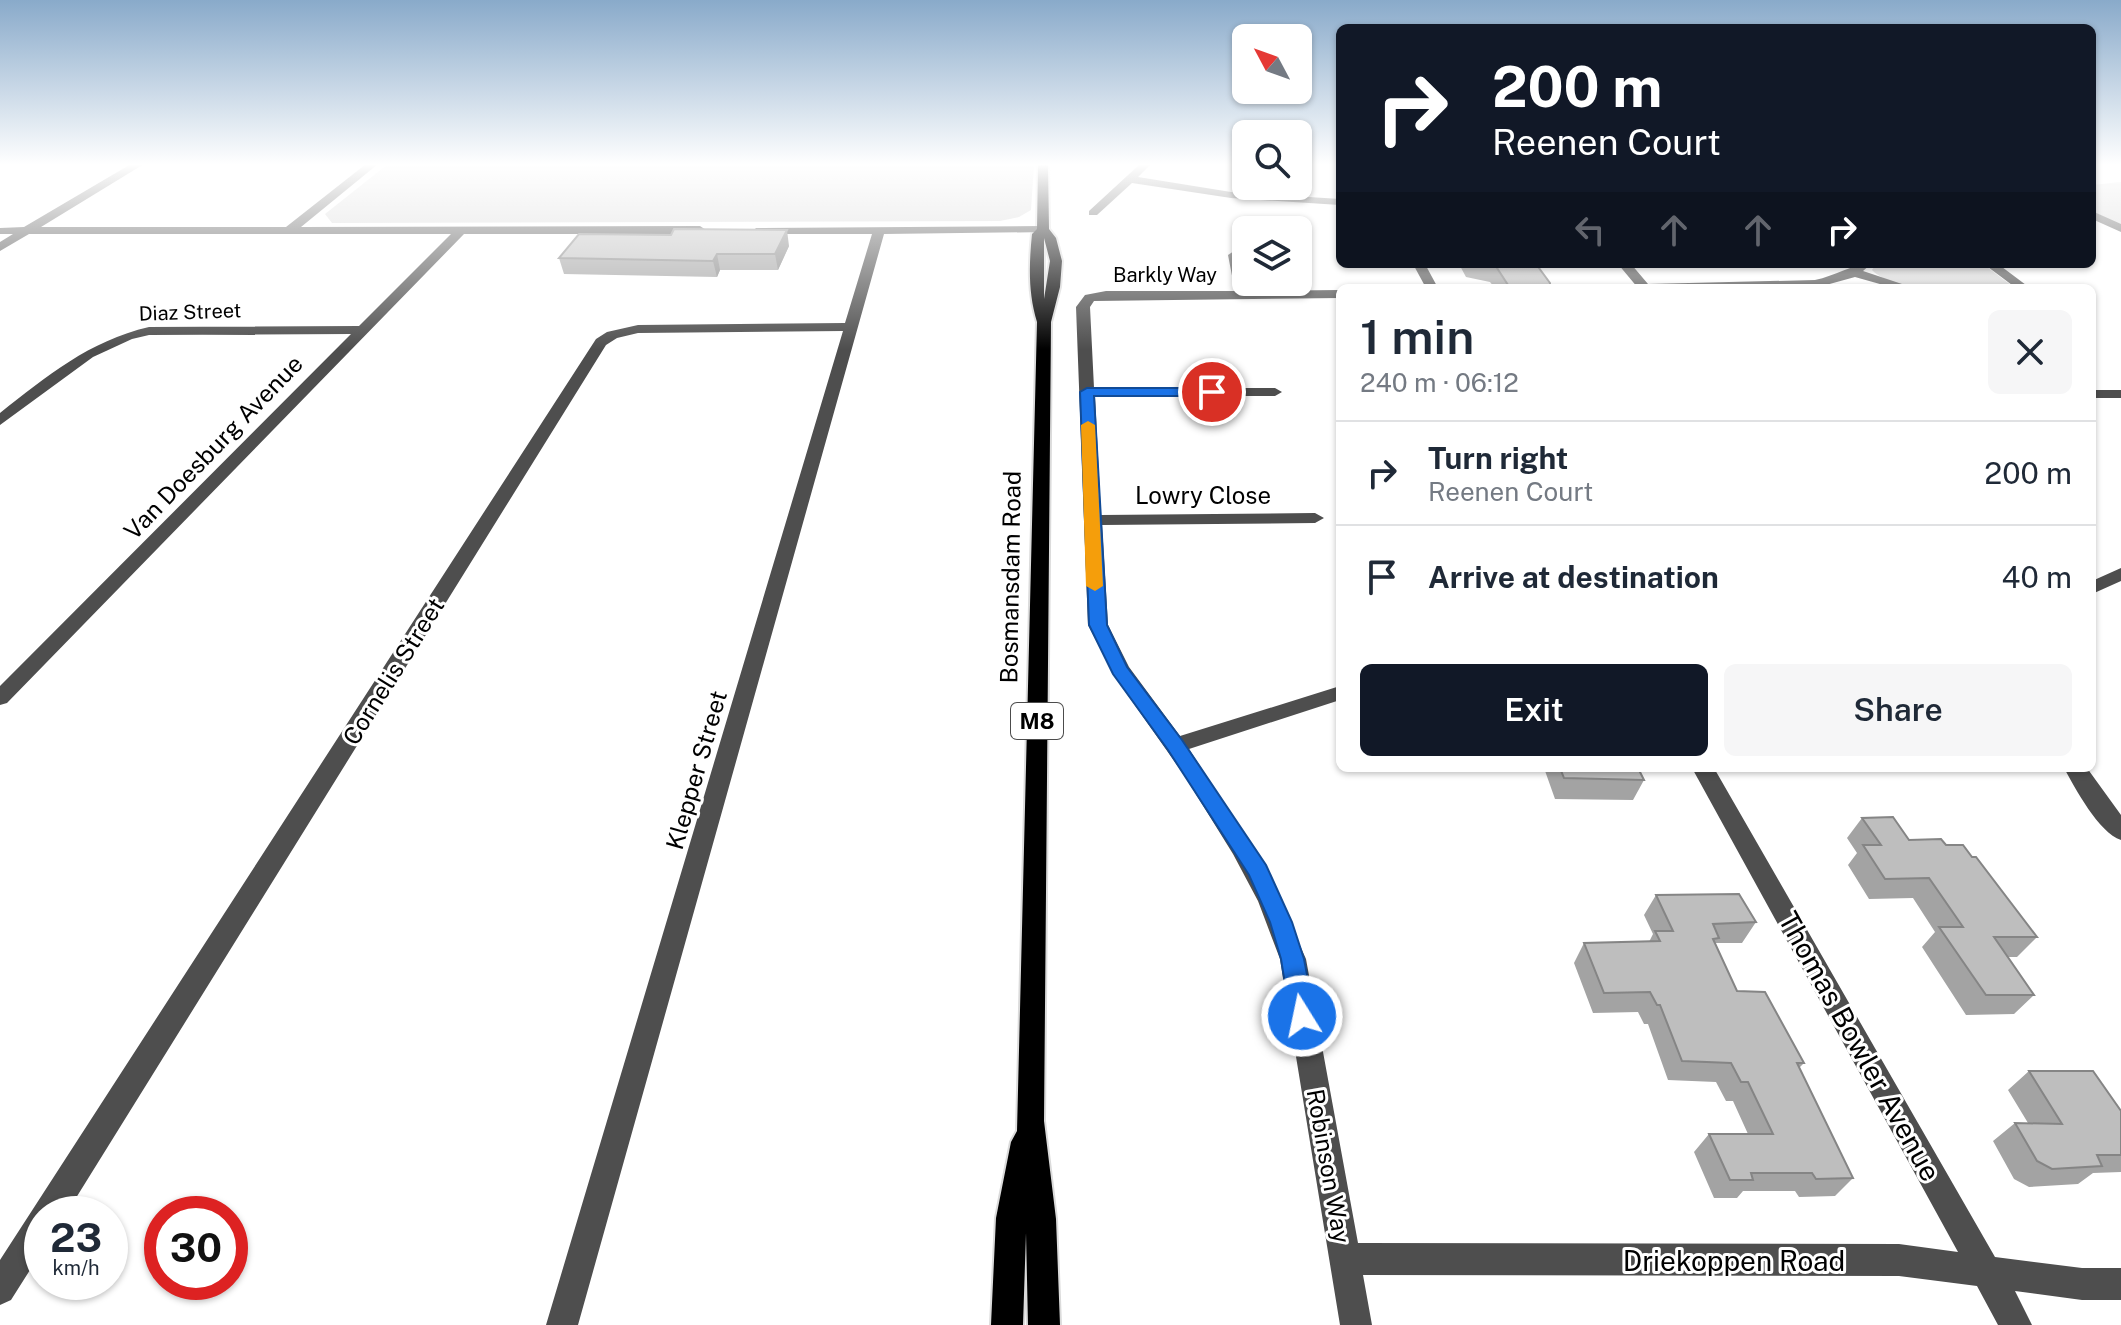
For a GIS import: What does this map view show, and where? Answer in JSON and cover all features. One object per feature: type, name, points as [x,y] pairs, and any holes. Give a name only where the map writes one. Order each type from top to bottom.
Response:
[{"type":"main road","name":"Bosmansdam Road","points":[[1043,226],[1051,238],[1055,271],[1044,322],[1030,1121],[1041,1219],[1044,1325]]},
{"type":"main road","name":"Bosmansdam Road","points":[[1043,230],[1038,234],[1035,298],[1044,322]]},
{"type":"main road","name":"Bosmansdam Road","points":[[1007,1325],[1011,1218],[1030,1121]]},
{"type":"street","points":[[0,247],[35,226]]},
{"type":"street","points":[[290,230],[295,226]]},
{"type":"street","name":"Van Doesburg Avenue","points":[[0,698],[461,230]]},
{"type":"street","points":[[2,232],[709,230]]},
{"type":"street","points":[[740,230],[1043,230]]},
{"type":"street","name":"Klepper Street","points":[[562,1325],[879,230]]},
{"type":"street","points":[[1628,268],[1642,284]]},
{"type":"street","points":[[1996,268],[2018,284]]},
{"type":"street","points":[[1815,284],[1838,281],[1860,269],[1898,284]]},
{"type":"street","name":"Barkly Way","points":[[1312,294],[1336,294]]},
{"type":"street","name":"Barkly Way","points":[[1090,298],[1106,295],[1232,295]]},
{"type":"street","name":"Robinson Way","points":[[1090,298],[1083,307],[1095,602],[1102,636],[1119,669],[1175,745],[1258,871],[1281,922],[1293,959],[1356,1325]]},
{"type":"street","name":"Cornelis Street","points":[[59,1196],[601,342],[612,335],[638,329],[853,327]]},
{"type":"street","name":"Diaz Street","points":[[0,420],[88,353],[126,334],[149,331],[361,330]]},
{"type":"street","points":[[1087,392],[1275,392]]},
{"type":"street","points":[[2096,394],[2121,394]]},
{"type":"street","name":"Lowry Close","points":[[1092,520],[1315,518]]},
{"type":"street","points":[[2096,569],[2116,576]]},
{"type":"street","points":[[2096,586],[2116,576]]},
{"type":"street","points":[[1175,745],[1336,694]]},
{"type":"street","name":"Thomas Bowler Avenue","points":[[1705,772],[2016,1325]]},
{"type":"street","points":[[2078,772],[2101,808],[2121,831]]},
{"type":"street","points":[[0,1289],[24,1251]]},
{"type":"street","name":"Driekoppen Road","points":[[1345,1259],[1899,1260],[2082,1284],[2121,1284]]},
{"type":"shaded area","points":[[1988,268],[2010,284],[1900,284],[1884,279],[1872,270]]},
{"type":"building","points":[[674,229],[787,230],[775,254],[717,254],[713,261],[559,258],[579,234],[671,235]]},
{"type":"building","points":[[1497,268],[1539,268],[1550,283],[1550,284],[1507,284]]},
{"type":"building","points":[[1562,772],[1640,772],[1644,780],[1564,778]]},
{"type":"building","points":[[1893,817],[1909,840],[1941,839],[1946,845],[1963,845],[1972,857],[1976,857],[2037,937],[1994,937],[2034,995],[1986,995],[1939,927],[1963,927],[1929,878],[1885,879],[1863,845],[1881,845],[1862,818]]},
{"type":"building","points":[[1739,894],[1756,922],[1713,924],[1719,938],[1713,939],[1737,991],[1765,992],[1804,1063],[1797,1063],[1853,1178],[1816,1179],[1812,1173],[1751,1173],[1753,1180],[1730,1180],[1709,1134],[1773,1134],[1748,1082],[1741,1082],[1731,1063],[1682,1061],[1660,1005],[1650,992],[1604,993],[1584,943],[1660,941],[1655,931],[1673,931],[1656,895]]},
{"type":"building","points":[[2029,1071],[2093,1071],[2121,1111],[2121,1155],[2097,1155],[2102,1166],[2052,1169],[2037,1161],[2015,1123],[2062,1124]]},
{"type":"slow traffic","points":[[1088,425],[1095,586]]},
{"type":"route","points":[[1212,392],[1087,392],[1098,625],[1119,669],[1175,745],[1258,871],[1281,922],[1293,959],[1302,1016]]}]
